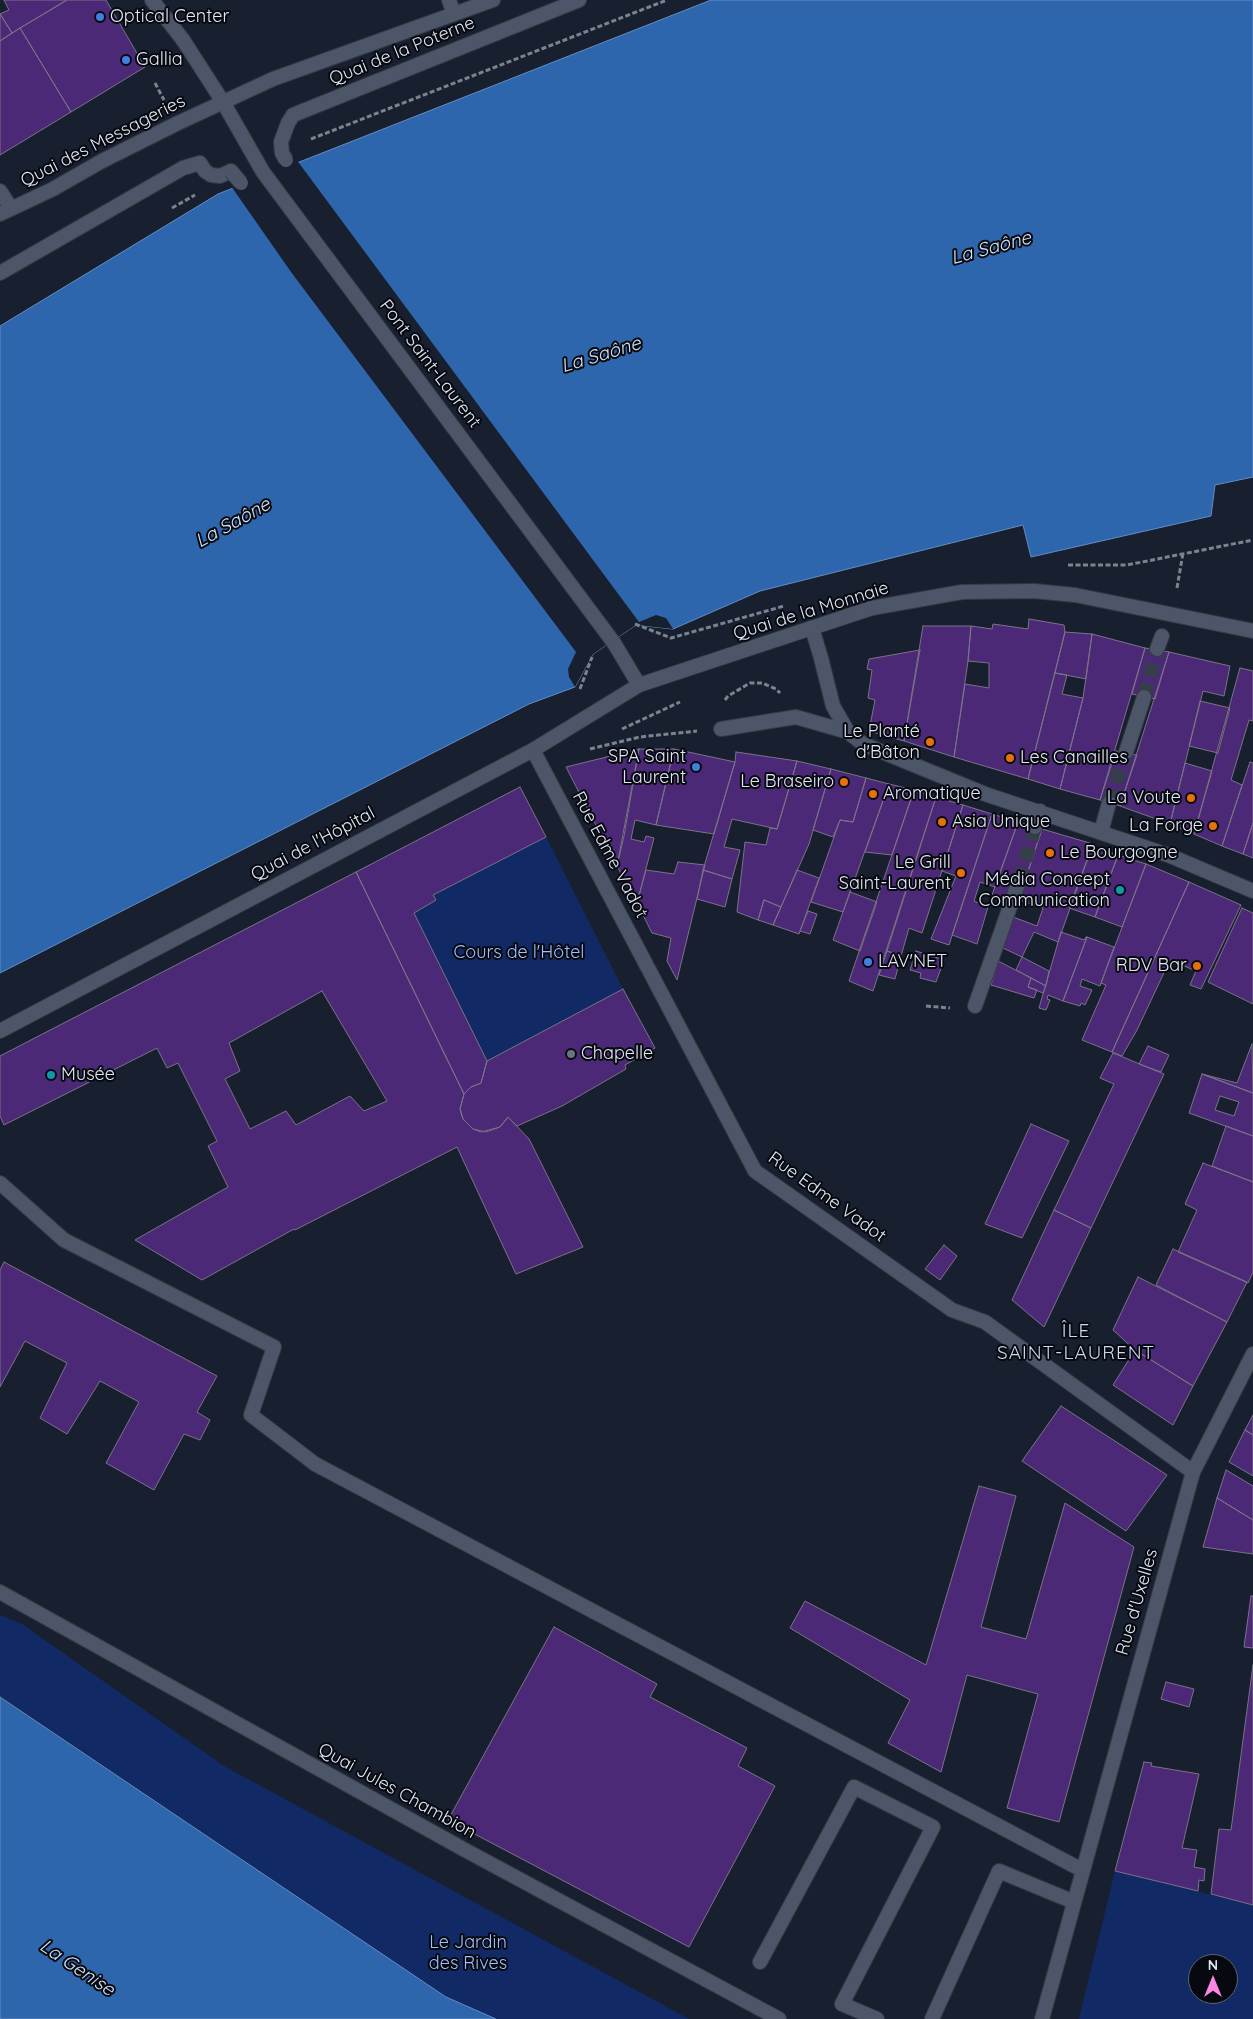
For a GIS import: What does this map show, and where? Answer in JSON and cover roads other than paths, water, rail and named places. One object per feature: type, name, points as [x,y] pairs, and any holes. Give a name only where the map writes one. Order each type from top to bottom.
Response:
[{"type":"street","name":"Pont Saint-Laurent","points":[[152,0],[183,40],[223,102],[263,172],[614,643],[639,685]]},
{"type":"street","points":[[449,0],[454,14]]},
{"type":"street","name":"Quai de la Poterne","points":[[223,102],[273,79],[493,0]]},
{"type":"street","name":"Quai de la Poterne","points":[[286,160],[282,153],[281,142],[293,115],[580,0]]},
{"type":"street","name":"Quai des Messageries","points":[[5,211],[53,189],[123,150],[223,102]]},
{"type":"street","points":[[0,273],[183,168],[200,163],[210,175],[220,176],[231,171],[241,183]]},
{"type":"street","points":[[0,191],[5,211]]},
{"type":"street","name":"Quai de la Monnaie","points":[[639,685],[872,608],[962,592],[1034,591],[1075,594],[1253,632]]},
{"type":"street","points":[[812,628],[833,706],[848,732],[863,744],[985,794],[1168,855],[1253,891]]},
{"type":"street","points":[[1157,650],[1162,636]]},
{"type":"street","name":"Quai de l'Hôpital","points":[[0,1031],[533,750],[639,685]]},
{"type":"street","points":[[1126,752],[1144,697]]},
{"type":"street","points":[[721,729],[796,717],[848,732]]},
{"type":"street","name":"Rue Edme Vadot","points":[[533,750],[755,1170],[952,1310],[985,1322],[1193,1472]]},
{"type":"street","points":[[1100,832],[1109,803]]},
{"type":"street","points":[[1035,827],[1040,811]]},
{"type":"street","points":[[975,1006],[1020,881]]},
{"type":"street","points":[[0,1183],[64,1240],[274,1347],[251,1414],[315,1464],[1082,1870]]},
{"type":"street","name":"Rue d'Uxelles","points":[[1042,2019],[1193,1472],[1253,1354]]},
{"type":"street","name":"Quai Jules Chambion","points":[[0,1592],[465,1850],[779,2019]]},
{"type":"street","points":[[760,1962],[854,1787],[933,1827],[842,2004],[877,2019]]},
{"type":"street","points":[[932,2019],[999,1871],[1074,1902]]},
{"type":"water","name":"La Saône","points":[[711,0],[1253,0],[1253,477],[1215,485],[1211,516],[1031,557],[1023,525],[760,591],[673,629],[636,625],[593,654],[575,687],[529,704],[0,973],[0,326],[218,194]]},
{"type":"water","name":"La Genise","points":[[0,1697],[446,1997],[496,2019],[0,2019]]},
{"type":"tunnel","points":[[1144,697],[1157,649]]},
{"type":"tunnel","points":[[1109,803],[1126,752]]},
{"type":"tunnel","points":[[1019,881],[1035,827]]},
{"type":"place","name":"Optical Center","points":[[100,17]]},
{"type":"place","name":"Gallia","points":[[126,60]]},
{"type":"place","name":"Le Planté d'Bâton","points":[[930,742]]},
{"type":"place","name":"Les Canailles","points":[[1010,758]]},
{"type":"place","name":"SPA Saint Laurent","points":[[696,767]]},
{"type":"place","name":"Le Braseiro","points":[[844,782]]},
{"type":"place","name":"Aromatique","points":[[873,794]]},
{"type":"place","name":"La Voute","points":[[1191,798]]},
{"type":"place","name":"Asia Unique","points":[[942,822]]},
{"type":"place","name":"La Forge","points":[[1213,826]]},
{"type":"place","name":"Le Bourgogne","points":[[1050,853]]},
{"type":"place","name":"Le Grill Saint-Laurent","points":[[961,873]]},
{"type":"place","name":"Média Concept Communication","points":[[1120,890]]},
{"type":"place","name":"LAV'NET","points":[[868,962]]},
{"type":"place","name":"RDV Bar","points":[[1197,966]]},
{"type":"place","name":"Chapelle","points":[[571,1054]]},
{"type":"place","name":"Musée","points":[[51,1075]]},
{"type":"district","name":"ÎLE SAINT-LAURENT","points":[[1076,1342]]},
{"type":"park label","name":"Cours de l'Hôtel","points":[[519,953]]},
{"type":"park label","name":"Le Jardin des Rives","points":[[468,1954]]}]
